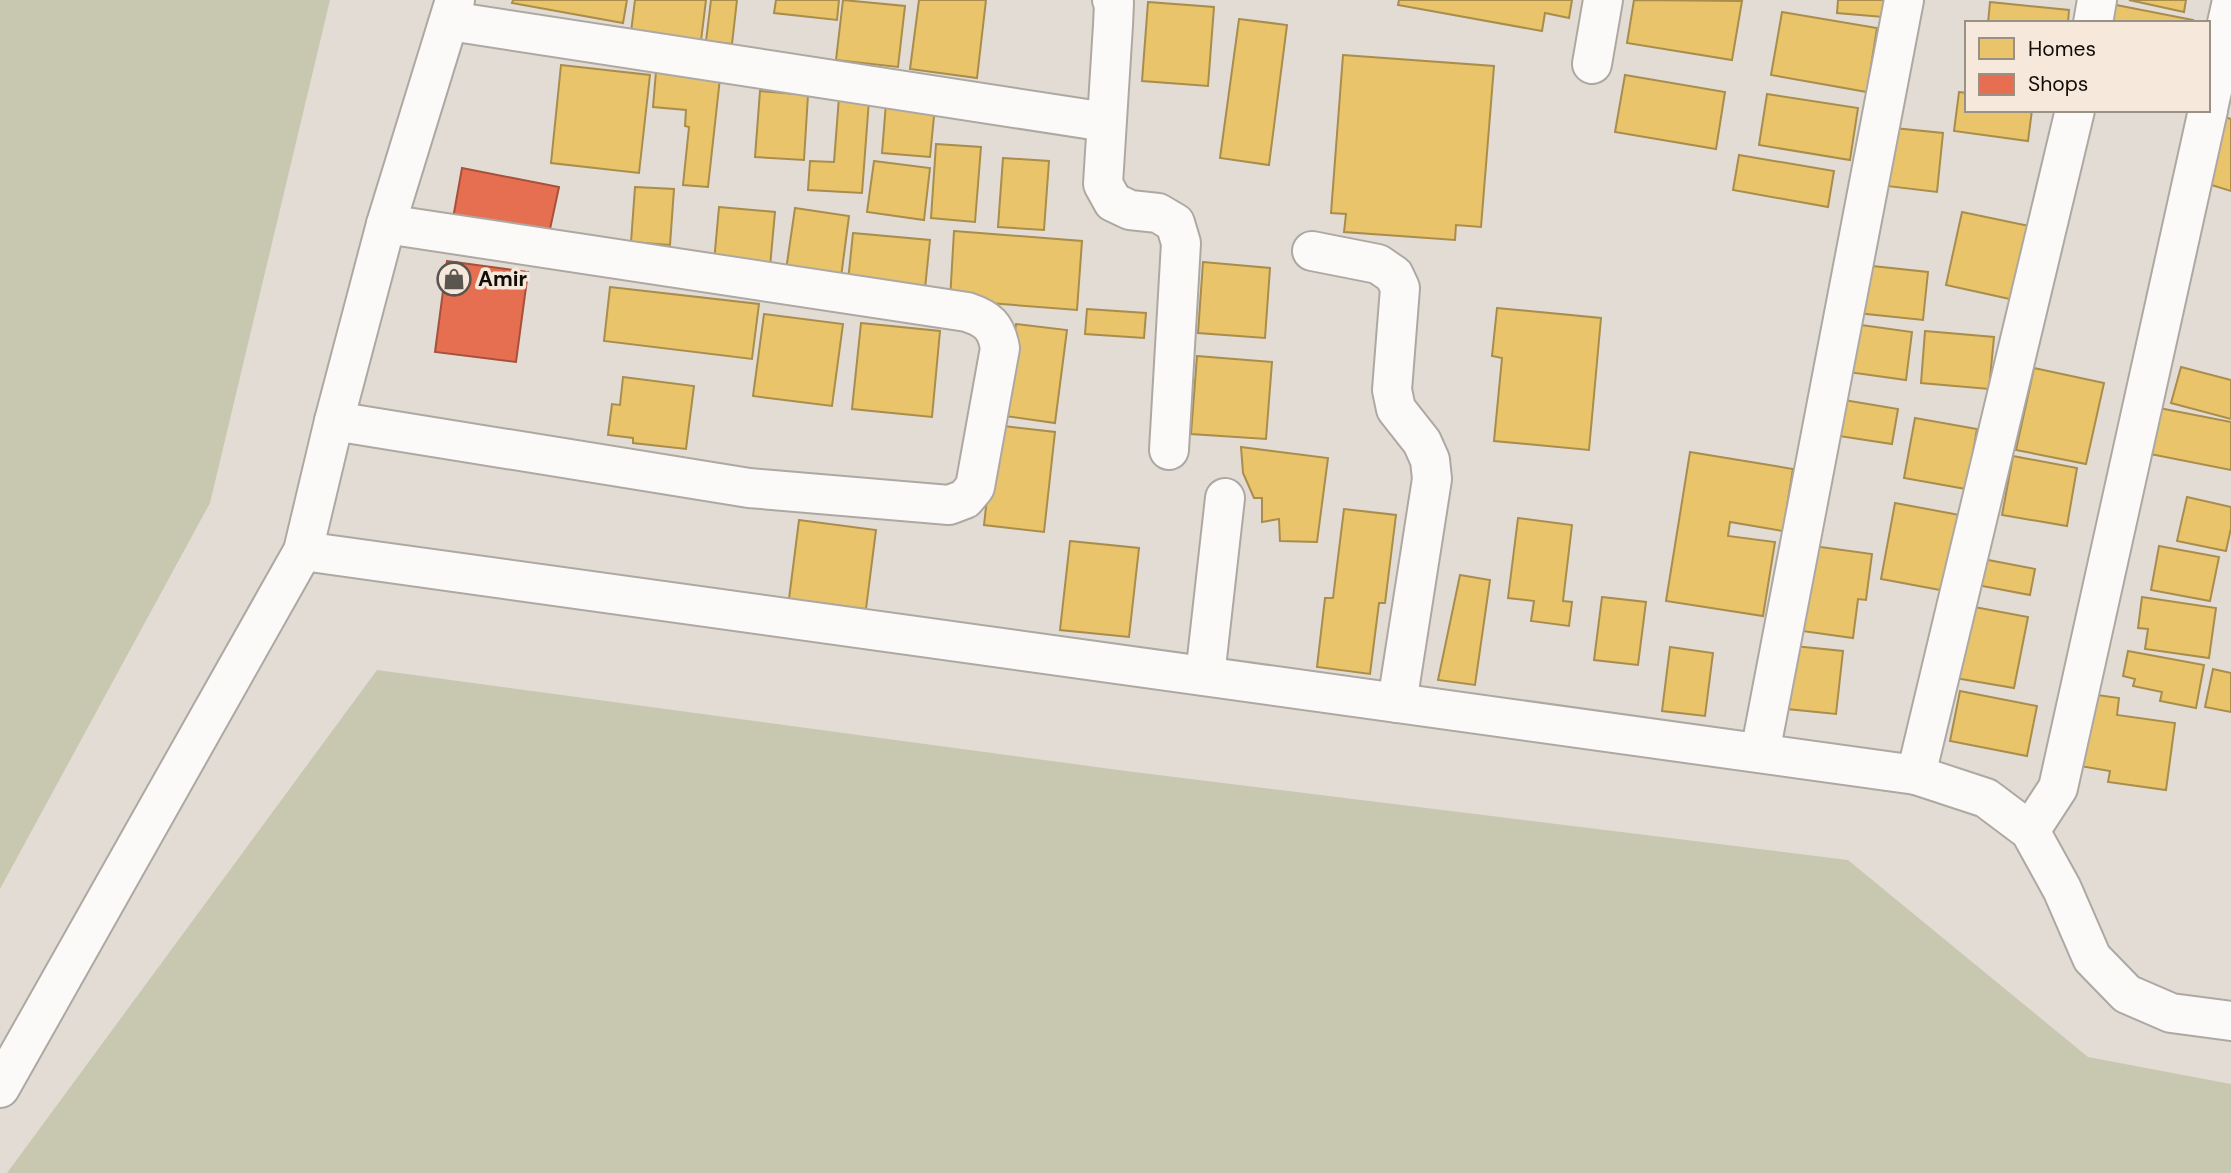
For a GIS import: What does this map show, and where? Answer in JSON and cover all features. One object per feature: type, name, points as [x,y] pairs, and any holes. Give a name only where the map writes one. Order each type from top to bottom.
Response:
[{"type":"street","points":[[1112,0],[1114,3],[1104,184],[1113,202],[1130,210],[1158,213],[1175,223],[1181,243],[1169,450]]},
{"type":"street","points":[[1592,64],[1603,0]]},
{"type":"street","points":[[1760,753],[1904,0]]},
{"type":"street","points":[[2093,21],[2097,0]]},
{"type":"street","points":[[2210,101],[2231,5]]},
{"type":"street","points":[[0,1088],[303,551],[386,224],[453,10],[1106,122]]},
{"type":"street","points":[[1916,775],[2075,112]]},
{"type":"street","points":[[2030,831],[2059,788],[2208,112]]},
{"type":"street","points":[[334,421],[749,488],[949,505],[965,499],[975,487],[1000,348],[997,333],[983,317],[967,312],[386,224]]},
{"type":"street","points":[[1312,251],[1378,264],[1394,275],[1400,288],[1392,390],[1396,409],[1422,442],[1430,460],[1432,480],[1397,703]]},
{"type":"street","points":[[1205,676],[1225,498]]},
{"type":"street","points":[[303,551],[1916,775],[1986,798],[2030,831],[2063,889],[2092,958],[2127,994],[2171,1013],[2231,1021]]},
{"type":"green space","points":[[0,0],[330,0],[210,503],[0,889]]},
{"type":"green space","points":[[377,670],[1126,771],[1848,860],[2088,1057],[2231,1084],[2231,1173],[7,1173]]},
{"type":"building: Homes","points":[[513,0],[627,0],[623,23],[512,3]]},
{"type":"building: Homes","points":[[635,0],[706,0],[701,41],[631,32]]},
{"type":"building: Homes","points":[[711,0],[737,0],[732,44],[706,41]]},
{"type":"building: Homes","points":[[776,0],[839,0],[837,20],[774,13]]},
{"type":"building: Homes","points":[[843,0],[905,6],[898,67],[836,60]]},
{"type":"building: Homes","points":[[919,0],[986,0],[977,78],[910,69]]},
{"type":"building: Homes","points":[[1399,0],[1572,0],[1569,18],[1545,13],[1542,31],[1398,5]]},
{"type":"building: Homes","points":[[1634,0],[1742,1],[1732,60],[1627,43]]},
{"type":"building: Homes","points":[[1838,0],[1885,0],[1883,17],[1837,13]]},
{"type":"building: Homes","points":[[2129,0],[2186,0],[2184,12]]},
{"type":"building: Homes","points":[[1148,2],[1214,7],[1208,86],[1142,81]]},
{"type":"building: Homes","points":[[1990,2],[2069,10],[2068,21],[1988,21]]},
{"type":"building: Homes","points":[[2101,2],[2193,20],[2193,21],[2097,21]]},
{"type":"building: Homes","points":[[1782,12],[1877,28],[1867,92],[1771,75]]},
{"type":"building: Homes","points":[[1239,19],[1287,25],[1269,165],[1220,158]]},
{"type":"building: Homes","points":[[1343,55],[1494,66],[1481,227],[1456,225],[1455,240],[1344,232],[1346,214],[1331,213]]},
{"type":"building: Homes","points":[[561,65],[650,75],[639,173],[551,163]]},
{"type":"building: Homes","points":[[656,71],[720,78],[708,187],[683,185],[689,127],[685,126],[686,110],[653,107]]},
{"type":"building: Homes","points":[[1625,75],[1725,92],[1716,149],[1615,132]]},
{"type":"building: Homes","points":[[760,91],[808,95],[804,160],[755,157]]},
{"type":"building: Homes","points":[[1959,92],[1965,93],[1965,112],[2032,112],[2028,141],[1954,131]]},
{"type":"building: Homes","points":[[1767,94],[1858,108],[1850,160],[1759,145]]},
{"type":"building: Homes","points":[[839,97],[869,100],[862,193],[808,190],[810,161],[834,162]]},
{"type":"building: Homes","points":[[886,103],[935,106],[930,157],[882,153]]},
{"type":"building: Homes","points":[[2225,117],[2231,119],[2231,191],[2205,183]]},
{"type":"building: Homes","points":[[1894,128],[1943,133],[1937,192],[1887,186]]},
{"type":"building: Homes","points":[[936,144],[981,147],[975,222],[931,218]]},
{"type":"building: Homes","points":[[1739,155],[1834,171],[1828,207],[1733,190]]},
{"type":"building: Homes","points":[[1003,158],[1049,161],[1044,230],[998,227]]},
{"type":"building: Homes","points":[[874,161],[930,168],[924,220],[867,212]]},
{"type":"building: Homes","points":[[635,187],[674,189],[670,245],[631,242]]},
{"type":"building: Homes","points":[[719,207],[775,212],[770,267],[714,262]]},
{"type":"building: Homes","points":[[795,208],[849,216],[840,285],[785,277]]},
{"type":"building: Homes","points":[[1962,212],[2034,227],[2019,301],[1946,285]]},
{"type":"building: Homes","points":[[954,231],[1082,241],[1077,310],[950,300]]},
{"type":"building: Homes","points":[[853,233],[930,240],[924,298],[847,291]]},
{"type":"building: Homes","points":[[1203,262],[1270,268],[1265,338],[1198,333]]},
{"type":"building: Homes","points":[[1863,265],[1928,272],[1923,320],[1857,313]]},
{"type":"building: Homes","points":[[610,287],[759,304],[752,359],[604,341]]},
{"type":"building: Homes","points":[[1497,308],[1601,318],[1589,450],[1494,441],[1502,358],[1492,356]]},
{"type":"building: Homes","points":[[1087,309],[1146,313],[1144,338],[1085,334]]},
{"type":"building: Homes","points":[[764,314],[843,324],[832,406],[753,396]]},
{"type":"building: Homes","points":[[861,323],[940,331],[932,417],[852,409]]},
{"type":"building: Homes","points":[[1016,324],[1067,330],[1055,423],[1005,416]]},
{"type":"building: Homes","points":[[1854,324],[1912,332],[1906,380],[1848,372]]},
{"type":"building: Homes","points":[[1925,331],[1994,337],[1989,389],[1921,383]]},
{"type":"building: Homes","points":[[1197,356],[1272,362],[1266,439],[1191,434]]},
{"type":"building: Homes","points":[[2181,367],[2231,380],[2231,419],[2171,403]]},
{"type":"building: Homes","points":[[2034,368],[2104,383],[2086,464],[2016,450]]},
{"type":"building: Homes","points":[[623,377],[694,386],[686,449],[633,443],[633,438],[608,435],[612,404],[620,405]]},
{"type":"building: Homes","points":[[1832,398],[1898,409],[1892,444],[1826,434]]},
{"type":"building: Homes","points":[[2154,407],[2231,422],[2231,470],[2145,453]]},
{"type":"building: Homes","points":[[1915,418],[1977,429],[1973,453],[1984,455],[1977,491],[1904,478]]},
{"type":"building: Homes","points":[[995,425],[1055,432],[1044,532],[984,525]]},
{"type":"building: Homes","points":[[1241,447],[1328,458],[1317,542],[1280,541],[1279,519],[1262,522],[1262,498],[1254,498],[1243,473]]},
{"type":"building: Homes","points":[[1690,452],[1793,469],[1783,531],[1730,522],[1728,536],[1775,542],[1763,616],[1666,601]]},
{"type":"building: Homes","points":[[2013,456],[2077,468],[2067,526],[2002,515]]},
{"type":"building: Homes","points":[[2187,497],[2231,507],[2231,528],[2226,551],[2177,541]]},
{"type":"building: Homes","points":[[1895,503],[1965,516],[1951,592],[1881,579]]},
{"type":"building: Homes","points":[[1344,509],[1396,515],[1385,603],[1379,603],[1370,674],[1317,667],[1325,598],[1333,598]]},
{"type":"building: Homes","points":[[1518,518],[1572,525],[1563,601],[1572,602],[1569,626],[1531,621],[1534,601],[1508,598]]},
{"type":"building: Homes","points":[[799,520],[876,530],[866,609],[789,599]]},
{"type":"building: Homes","points":[[1070,541],[1139,548],[1129,637],[1060,630]]},
{"type":"building: Homes","points":[[1806,545],[1872,554],[1866,600],[1858,599],[1853,638],[1795,630]]},
{"type":"building: Homes","points":[[2159,546],[2219,557],[2210,601],[2151,590]]},
{"type":"building: Homes","points":[[1983,559],[2035,569],[2030,595],[1977,585]]},
{"type":"building: Homes","points":[[1460,575],[1490,580],[1475,685],[1438,680]]},
{"type":"building: Homes","points":[[1602,597],[1646,602],[1638,665],[1594,660]]},
{"type":"building: Homes","points":[[2142,597],[2216,608],[2209,658],[2145,649],[2148,629],[2138,628]]},
{"type":"building: Homes","points":[[1969,606],[2028,617],[2014,688],[1955,678]]},
{"type":"building: Homes","points":[[1794,646],[1843,651],[1836,714],[1787,709]]},
{"type":"building: Homes","points":[[1670,647],[1713,653],[1705,716],[1662,711]]},
{"type":"building: Homes","points":[[2128,651],[2204,665],[2196,708],[2160,701],[2162,692],[2133,686],[2135,679],[2123,676]]},
{"type":"building: Homes","points":[[2213,669],[2231,673],[2231,712],[2205,707]]},
{"type":"building: Homes","points":[[1960,691],[2037,706],[2027,756],[1950,741]]},
{"type":"building: Homes","points":[[2090,694],[2119,698],[2117,715],[2175,723],[2166,790],[2108,782],[2110,771],[2080,766]]},
{"type":"building: Shops","points":[[462,168],[559,187],[547,243],[452,224]]},
{"type":"building: Shops","points":[[447,261],[528,272],[516,362],[435,352]]},
{"type":"place","name":"Amir","points":[[454,279]]}]
